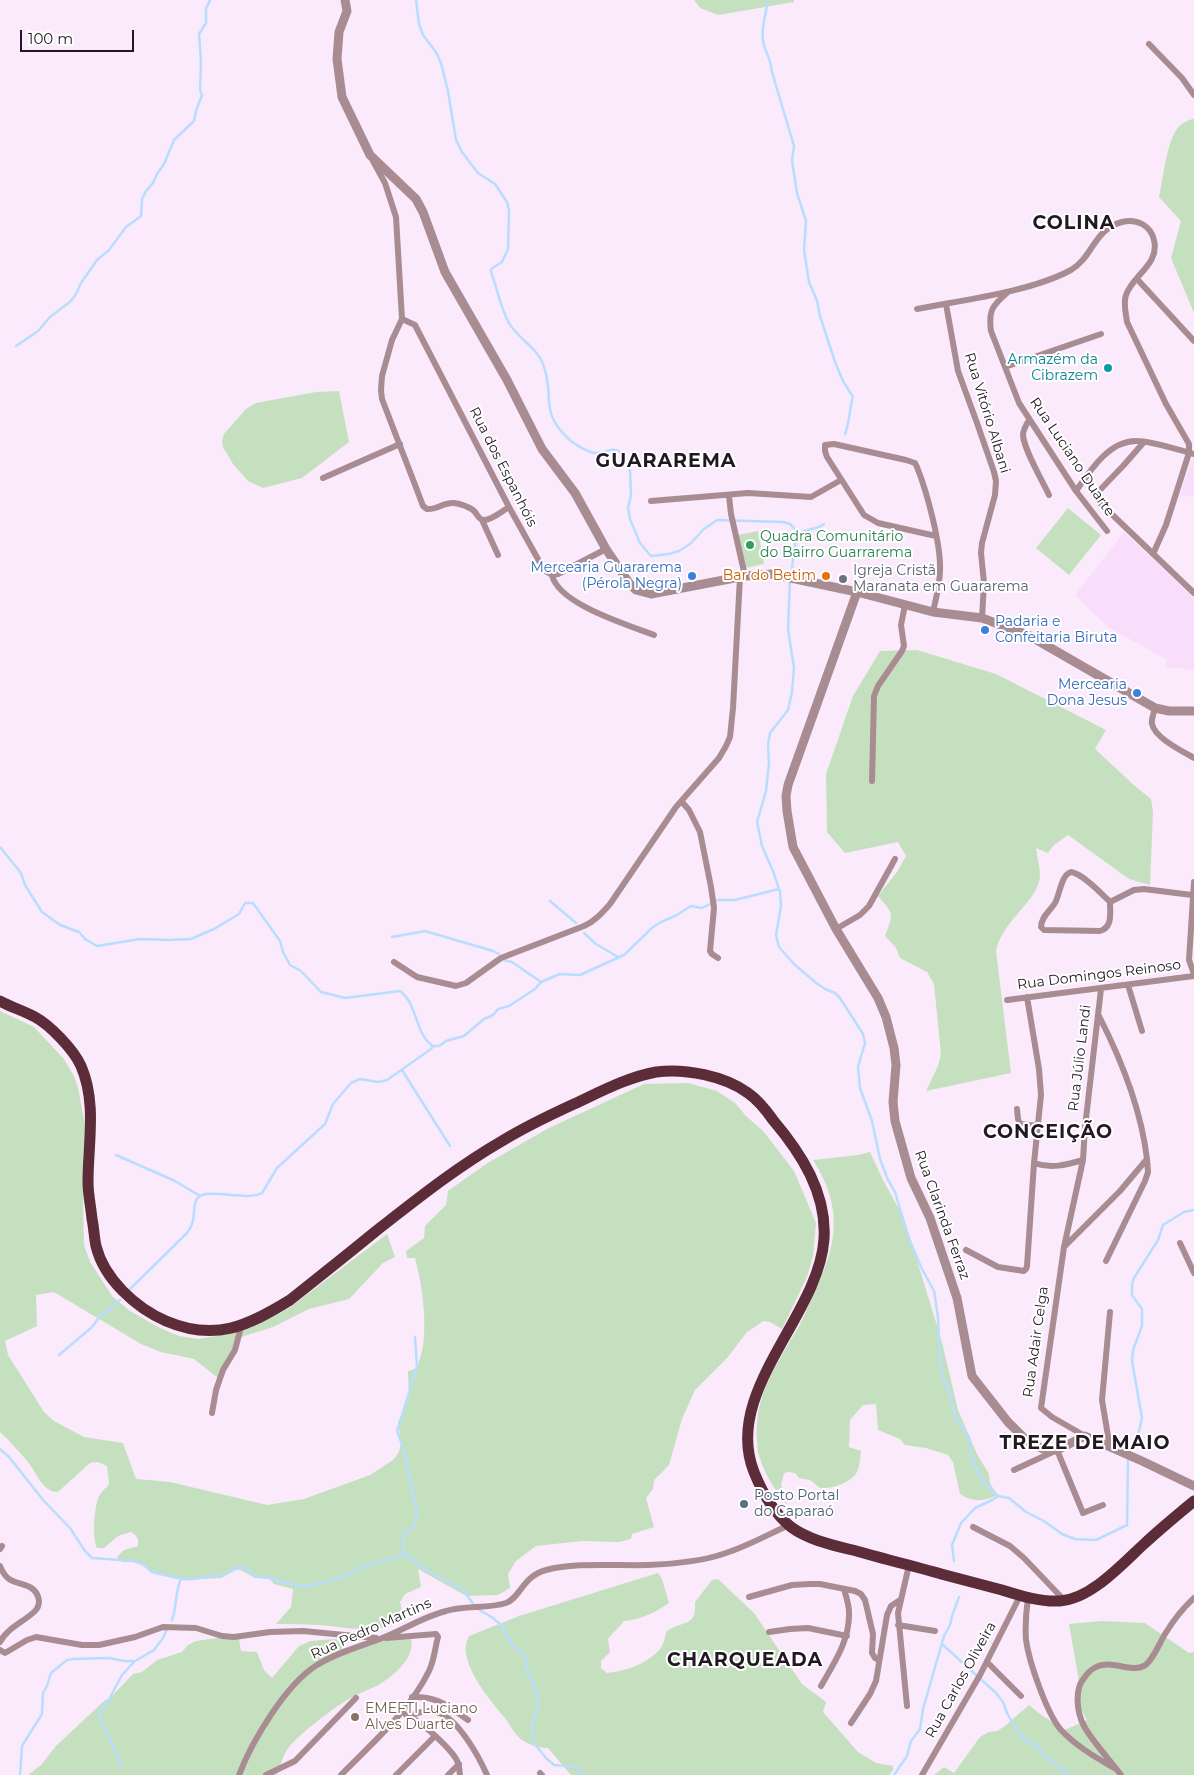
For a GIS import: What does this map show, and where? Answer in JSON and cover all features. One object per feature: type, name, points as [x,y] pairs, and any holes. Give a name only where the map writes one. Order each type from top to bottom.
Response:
[{"type":"highway","points":[[0,1002],[37,1018],[53,1031],[74,1053],[81,1066],[90,1101],[89,1198],[96,1246],[101,1260],[127,1297],[158,1317],[180,1327],[218,1330],[241,1327],[266,1315],[290,1300],[434,1185],[501,1141],[546,1117],[640,1076],[668,1072],[685,1072],[716,1078],[741,1088],[751,1095],[790,1140],[813,1180],[822,1208],[824,1238],[816,1274],[794,1320],[767,1368],[753,1406],[747,1436],[750,1461],[756,1477],[775,1510],[789,1525],[803,1534],[821,1541],[1020,1596],[1065,1601],[1082,1594],[1114,1572],[1194,1500]]},
{"type":"street","points":[[345,0],[347,11],[339,32],[337,59],[342,97],[385,183],[396,216],[402,319],[392,340],[382,376],[382,399],[423,506],[431,509],[445,503],[461,504],[475,511],[482,520],[498,555]]},
{"type":"street","points":[[1149,44],[1182,78],[1194,95]]},
{"type":"street","points":[[370,155],[416,198],[423,212],[444,272],[507,380],[536,438],[575,493],[606,548],[629,583],[636,590],[651,594],[743,576],[772,574],[857,592],[933,612],[982,618],[1028,634],[1155,708],[1169,711],[1194,711]]},
{"type":"street","points":[[917,310],[1037,284],[1072,269],[1081,261],[1102,232],[1123,221],[1134,221],[1144,224],[1152,231],[1155,252],[1151,262],[1126,295],[1127,322],[1191,453],[1166,525],[1153,554]]},
{"type":"street","points":[[1137,279],[1194,341]]},
{"type":"street","name":"Rua Luciano Duarte","points":[[1010,290],[995,303],[991,310],[990,321],[991,331],[1018,403],[1076,491],[1107,531]]},
{"type":"street","name":"Rua Vitório Albani","points":[[946,304],[958,371],[978,423],[996,481],[995,495],[982,543],[984,583],[982,618]]},
{"type":"street","name":"Rua dos Espanhóis","points":[[402,319],[415,325],[509,507],[544,570],[552,576],[553,582],[558,589],[576,602],[654,635]]},
{"type":"street","points":[[1005,367],[1101,334]]},
{"type":"street","points":[[1029,420],[1023,437],[1049,494]]},
{"type":"street","points":[[1076,491],[1097,462],[1125,442],[1144,442],[1191,453]]},
{"type":"street","points":[[1144,442],[1096,493],[1096,497],[1194,593]]},
{"type":"street","points":[[324,478],[400,444]]},
{"type":"street","points":[[933,612],[940,571],[936,536],[920,474],[915,463],[834,444],[825,446],[825,451],[841,480],[864,515],[878,523],[936,536]]},
{"type":"street","points":[[651,501],[748,494],[810,497],[841,480]]},
{"type":"street","points":[[394,962],[417,977],[449,986],[460,986],[501,958],[593,922],[610,904],[682,802],[719,758],[730,737],[743,576],[729,496]]},
{"type":"street","points":[[482,520],[490,518],[509,507]]},
{"type":"street","points":[[552,576],[568,570],[606,548]]},
{"type":"street","name":"Rua Clarinda Ferraz","points":[[857,592],[788,785],[786,796],[787,811],[793,847],[836,929],[878,998],[886,1017],[894,1048],[896,1065],[893,1102],[895,1121],[911,1178],[930,1218],[955,1290],[972,1376],[1008,1422],[1026,1440],[1043,1449],[1057,1450]]},
{"type":"street","points":[[872,781],[874,696],[878,686],[904,646],[901,625],[905,605]]},
{"type":"street","points":[[1155,708],[1152,723],[1156,732],[1165,740],[1194,758]]},
{"type":"street","points":[[682,802],[689,810],[700,832],[713,903],[710,951],[718,958]]},
{"type":"street","points":[[836,929],[869,906],[895,859]]},
{"type":"street","points":[[1075,872],[1110,902],[1110,920],[1106,929],[1100,931],[1044,930],[1041,927],[1042,920],[1054,904],[1067,873],[1075,872]]},
{"type":"street","points":[[1194,882],[1189,960],[1194,975]]},
{"type":"street","points":[[1110,902],[1134,890],[1144,889],[1192,895]]},
{"type":"street","name":"Rua Domingos Reinoso","points":[[1007,1000],[1101,989],[1194,975]]},
{"type":"street","points":[[1128,985],[1142,1032]]},
{"type":"street","name":"Rua Júlio Landi","points":[[1064,1248],[1083,1160],[1101,989]]},
{"type":"street","points":[[966,1250],[998,1267],[1021,1271],[1026,1269],[1029,1252],[1034,1163],[1041,1095],[1039,1069],[1027,997]]},
{"type":"street","points":[[1098,1015],[1114,1048],[1141,1119],[1148,1172],[1106,1261]]},
{"type":"street","points":[[1017,1109],[1020,1124],[1038,1126]]},
{"type":"street","points":[[1064,1248],[1120,1191],[1147,1159]]},
{"type":"street","points":[[1034,1163],[1048,1167],[1083,1160]]},
{"type":"street","points":[[1180,1243],[1193,1269]]},
{"type":"street","name":"Rua Adair Celga","points":[[1064,1248],[1041,1408],[1052,1417],[1085,1436],[1194,1486]]},
{"type":"street","points":[[1110,1312],[1102,1400],[1110,1448]]},
{"type":"street","points":[[212,1413],[216,1390],[223,1370],[235,1350],[241,1327]]},
{"type":"street","points":[[1014,1470],[1085,1436]]},
{"type":"street","points":[[1057,1450],[1082,1513],[1103,1505]]},
{"type":"street","name":"Rua Pedro Martins","points":[[239,1775],[247,1755],[259,1734],[290,1689],[302,1676],[328,1658],[380,1639],[433,1614],[448,1610],[505,1603],[511,1600],[526,1581],[535,1574],[546,1570],[566,1566],[650,1565],[700,1560],[730,1552],[789,1525]]},
{"type":"street","points":[[973,1527],[1010,1546],[1065,1601]]},
{"type":"street","points":[[907,1706],[898,1625],[900,1600],[909,1565]]},
{"type":"street","points":[[0,1566],[10,1580],[32,1588],[39,1602],[33,1613],[5,1634],[0,1642]]},
{"type":"street","points":[[749,1597],[801,1584],[820,1584],[855,1591],[861,1594],[865,1600],[873,1634],[872,1653],[879,1660]]},
{"type":"street","points":[[820,1686],[837,1658],[847,1636],[850,1612],[844,1589]]},
{"type":"street","points":[[1020,1596],[1026,1618],[1026,1640],[1030,1659],[1051,1714],[1060,1729],[1079,1746],[1119,1772]]},
{"type":"street","name":"Rua Carlos Oliveira","points":[[922,1775],[987,1662],[1020,1596]]},
{"type":"street","points":[[1119,1772],[1084,1725],[1078,1705],[1078,1692],[1081,1681],[1097,1666],[1104,1664],[1144,1666],[1149,1662],[1166,1633],[1194,1598]]},
{"type":"street","points":[[851,1723],[876,1681],[887,1615],[892,1606],[900,1600]]},
{"type":"street","points":[[898,1625],[935,1631]]},
{"type":"street","points":[[0,1650],[5,1653],[36,1637],[99,1646],[135,1637],[163,1627],[196,1628],[222,1636],[234,1637],[270,1632],[303,1631],[380,1639],[437,1635],[430,1670],[412,1697],[400,1714],[340,1775]]},
{"type":"street","points":[[769,1632],[790,1628],[808,1628],[847,1636]]},
{"type":"street","points":[[987,1662],[1022,1696]]},
{"type":"street","points":[[412,1697],[432,1698],[468,1720]]},
{"type":"street","points":[[266,1775],[296,1761],[356,1698]]},
{"type":"street","points":[[409,1716],[426,1711],[441,1713],[449,1718],[472,1747],[487,1775]]},
{"type":"street","points":[[400,1714],[409,1716],[435,1736],[454,1756],[459,1764],[460,1775]]},
{"type":"street","points":[[396,1775],[435,1736]]},
{"type":"street","points":[[448,1775],[459,1764]]},
{"type":"shaded area","points":[[1192,460],[1194,460],[1194,497],[1180,495]]},
{"type":"shaded area","points":[[1124,532],[1194,598],[1194,670],[1165,667],[1167,660],[1108,627],[1075,595]]},
{"type":"green space","points":[[694,0],[794,0],[794,2],[718,15],[700,8]]},
{"type":"green space","points":[[1194,119],[1194,313],[1171,258],[1181,221],[1159,197],[1167,155],[1175,132],[1180,125]]},
{"type":"green space","points":[[339,391],[349,442],[302,478],[263,488],[248,481],[233,464],[223,447],[224,434],[246,409],[256,403],[316,392]]},
{"type":"green space","points":[[1068,508],[1101,535],[1069,575],[1036,548]]},
{"type":"green space","name":"Quadra Comunitário do Bairro Guarrarema","points":[[758,531],[764,564],[745,568],[738,535]]},
{"type":"green space","points":[[917,650],[996,674],[1106,730],[1095,749],[1151,799],[1153,812],[1150,885],[1129,879],[1068,835],[1053,846],[1048,853],[1036,848],[1040,873],[1038,885],[1027,903],[1005,930],[999,940],[996,951],[1011,1073],[926,1091],[938,1066],[941,1054],[934,984],[927,972],[900,958],[896,948],[885,936],[891,914],[878,896],[897,872],[906,856],[898,842],[845,853],[827,832],[826,774],[853,696],[880,651]]},
{"type":"green space","points":[[0,1011],[34,1027],[64,1059],[74,1076],[86,1130],[83,1157],[85,1169],[83,1199],[84,1245],[90,1262],[112,1296],[130,1311],[160,1328],[179,1336],[198,1339],[229,1334],[253,1327],[289,1308],[387,1234],[395,1257],[383,1263],[349,1299],[309,1309],[273,1327],[238,1338],[218,1378],[194,1359],[161,1352],[141,1344],[54,1292],[36,1295],[37,1326],[5,1341],[8,1355],[44,1412],[54,1421],[84,1437],[123,1443],[136,1479],[170,1482],[267,1505],[304,1499],[370,1475],[393,1460],[399,1452],[401,1443],[398,1422],[409,1398],[408,1371],[417,1368],[424,1335],[422,1290],[418,1268],[415,1258],[407,1258],[406,1251],[424,1238],[425,1226],[446,1205],[448,1191],[486,1164],[547,1129],[644,1084],[688,1083],[717,1091],[735,1103],[764,1132],[794,1171],[816,1223],[813,1256],[807,1277],[782,1329],[770,1322],[763,1321],[747,1332],[728,1357],[695,1390],[682,1419],[669,1465],[654,1480],[653,1489],[646,1498],[654,1527],[632,1534],[631,1539],[619,1542],[582,1541],[536,1546],[516,1561],[508,1574],[510,1588],[498,1595],[466,1596],[418,1569],[421,1587],[405,1594],[400,1602],[404,1619],[384,1627],[363,1629],[276,1624],[291,1607],[293,1589],[274,1584],[270,1579],[255,1578],[240,1570],[236,1570],[221,1578],[184,1580],[157,1573],[133,1562],[123,1562],[118,1560],[117,1557],[124,1550],[138,1546],[137,1538],[131,1532],[118,1536],[104,1548],[97,1548],[94,1537],[95,1514],[99,1496],[109,1484],[107,1466],[98,1462],[90,1463],[58,1492],[52,1491],[40,1481],[28,1462],[0,1432]]},
{"type":"green space","points":[[870,1152],[904,1218],[942,1342],[958,1410],[977,1454],[989,1474],[990,1483],[997,1495],[992,1497],[983,1500],[973,1500],[964,1497],[960,1494],[953,1462],[948,1455],[926,1448],[905,1445],[900,1439],[878,1430],[876,1404],[863,1405],[850,1420],[849,1447],[861,1451],[857,1472],[846,1482],[820,1488],[810,1480],[799,1478],[795,1473],[784,1473],[781,1485],[787,1505],[770,1482],[761,1462],[758,1450],[757,1424],[763,1395],[768,1381],[806,1311],[822,1275],[832,1242],[833,1211],[823,1178],[813,1160]]},
{"type":"green space","points":[[658,1573],[662,1579],[669,1603],[648,1615],[624,1621],[608,1639],[610,1652],[601,1661],[601,1668],[607,1673],[614,1672],[636,1666],[649,1659],[662,1647],[667,1631],[691,1620],[694,1616],[695,1602],[712,1580],[718,1579],[754,1613],[802,1684],[826,1702],[823,1712],[858,1752],[876,1763],[893,1766],[893,1770],[889,1775],[571,1775],[548,1748],[531,1745],[519,1738],[483,1690],[470,1668],[466,1646],[469,1636],[519,1616]]},
{"type":"green space","points":[[1102,1621],[1145,1623],[1189,1653],[1194,1652],[1194,1775],[934,1775],[944,1767],[954,1773],[980,1737],[1005,1726],[1029,1705],[1065,1730],[1087,1720],[1080,1708],[1079,1681],[1069,1624]]},
{"type":"green space","points":[[410,1636],[411,1650],[400,1668],[389,1678],[342,1703],[301,1735],[287,1750],[277,1775],[28,1775],[41,1765],[56,1746],[104,1701],[112,1696],[133,1674],[142,1672],[157,1660],[182,1652],[188,1645],[196,1641],[217,1638],[239,1639],[241,1651],[257,1652],[264,1670],[272,1678],[299,1646],[310,1641],[336,1639],[342,1645],[342,1649]]},
{"type":"waterway","points":[[16,346],[38,331],[50,317],[71,301],[97,260],[109,250],[126,227],[141,216],[142,199],[164,164],[174,140],[194,121],[202,95],[200,90],[201,61],[199,34],[206,23],[206,9],[210,0]]},
{"type":"waterway","points":[[416,0],[419,24],[423,35],[436,52],[441,63],[448,91],[456,140],[462,152],[478,173],[495,184],[507,202],[509,211],[508,249],[502,262],[491,269],[491,272],[509,323],[517,334],[536,352],[543,364],[547,376],[549,404],[554,421],[571,441],[586,450],[595,453],[611,450],[620,452],[630,470],[631,495],[628,508],[630,519],[640,543],[651,556],[679,551],[690,544],[704,529],[717,520],[783,522],[790,524],[797,531],[791,575]]},
{"type":"waterway","points":[[768,0],[763,40],[794,146],[792,161],[797,193],[806,221],[804,250],[809,282],[817,301],[835,362],[843,381],[853,397],[845,434]]},
{"type":"waterway","points":[[797,533],[824,524]]},
{"type":"waterway","points":[[790,580],[788,629],[794,668],[792,692],[788,710],[770,733],[766,791],[757,822],[762,846],[780,892],[781,906],[776,935],[779,947],[795,965],[815,982],[835,993],[840,998],[863,1034],[865,1043],[858,1067],[860,1088],[872,1121],[880,1159],[895,1192],[908,1236],[934,1291],[938,1317],[940,1364],[956,1418],[969,1437],[971,1456],[981,1479],[998,1496],[1009,1498],[1026,1512],[1044,1521],[1062,1534],[1075,1539],[1096,1540],[1127,1525],[1128,1458]]},
{"type":"waterway","points":[[0,847],[21,873],[25,885],[42,912],[60,925],[79,932],[85,939],[97,946],[140,939],[191,939],[214,929],[239,914],[245,903],[253,903],[280,941],[290,965],[301,971],[321,992],[345,998],[400,991],[410,1004],[423,1035],[433,1046]]},
{"type":"waterway","points":[[130,1289],[187,1233],[192,1223],[195,1202],[201,1195],[246,1196],[262,1193],[277,1168],[325,1124],[333,1104],[351,1083],[360,1079],[378,1082],[387,1080],[433,1046],[439,1046],[446,1041],[464,1036],[484,1019],[493,1015],[498,1009],[509,1006],[535,989],[541,982],[560,974],[580,975],[624,955],[653,927],[691,906],[702,908],[718,900],[735,900],[779,889]]},
{"type":"waterway","points":[[550,901],[576,923]]},
{"type":"waterway","points":[[392,937],[425,931],[499,954]]},
{"type":"waterway","points":[[584,933],[596,944],[618,957]]},
{"type":"waterway","points":[[504,960],[512,962],[541,982]]},
{"type":"waterway","points":[[402,1070],[450,1146]]},
{"type":"waterway","points":[[116,1155],[175,1181],[200,1196]]},
{"type":"waterway","points":[[1129,1453],[1139,1431],[1142,1418],[1132,1361],[1133,1350],[1142,1326],[1142,1309],[1132,1295],[1132,1284],[1158,1240],[1163,1225],[1184,1212],[1194,1210]]},
{"type":"waterway","points":[[59,1355],[92,1327],[100,1316],[120,1300]]},
{"type":"waterway","points":[[405,1555],[403,1535],[415,1525],[417,1513],[404,1450],[397,1431],[417,1367],[415,1337]]},
{"type":"waterway","points":[[0,1449],[9,1457],[44,1501],[70,1528],[85,1551],[92,1558],[135,1561],[142,1563],[152,1572],[181,1579],[225,1574],[242,1567],[255,1576],[303,1586],[346,1576],[364,1566],[407,1555],[420,1566],[464,1591],[474,1605]]},
{"type":"waterway","points":[[954,1561],[952,1545],[961,1523],[975,1508],[998,1496]]},
{"type":"waterway","points":[[172,1620],[181,1579]]},
{"type":"waterway","points":[[894,1775],[907,1756],[911,1741],[920,1729],[923,1709],[944,1636],[950,1625],[959,1597]]},
{"type":"waterway","points":[[478,1609],[501,1625],[512,1644],[525,1656],[526,1669],[538,1697],[538,1706],[533,1721],[533,1742],[554,1765],[576,1767],[583,1775]]},
{"type":"waterway","points":[[121,1768],[100,1718],[100,1710],[107,1703],[122,1675],[135,1661],[154,1650],[167,1629]]},
{"type":"waterway","points":[[943,1645],[996,1693],[1003,1702],[1017,1731],[1028,1742],[1036,1745],[1041,1752],[1068,1775]]},
{"type":"waterway","points":[[20,1775],[22,1746],[42,1714],[43,1693],[51,1673],[67,1660],[73,1659],[109,1658],[135,1661]]},
{"type":"place","name":"Armazém da Cibrazem","points":[[1108,368]]},
{"type":"place","name":"Quadra Comunitário do Bairro Guarrarema","points":[[750,545]]},
{"type":"place","name":"Mercearia Guararema (Pérola Negra)","points":[[692,576]]},
{"type":"place","name":"Bar do Betim","points":[[826,576]]},
{"type":"place","name":"Igreja Cristã Maranata em Guararema","points":[[843,579]]},
{"type":"place","name":"Padaria e Confeitaria Biruta","points":[[985,630]]},
{"type":"place","name":"Mercearia Dona Jesus","points":[[1137,693]]},
{"type":"place","name":"Posto Portal do Caparaó","points":[[744,1504]]},
{"type":"place","name":"EMEFTI Luciano Alves Duarte","points":[[355,1717]]},
{"type":"district","name":"COLINA","points":[[1074,223]]},
{"type":"district","name":"GUARAREMA","points":[[666,461]]},
{"type":"district","name":"CONCEIÇÃO","points":[[1048,1132]]},
{"type":"district","name":"TREZE DE MAIO","points":[[1085,1443]]},
{"type":"district","name":"CHARQUEADA","points":[[745,1660]]}]
